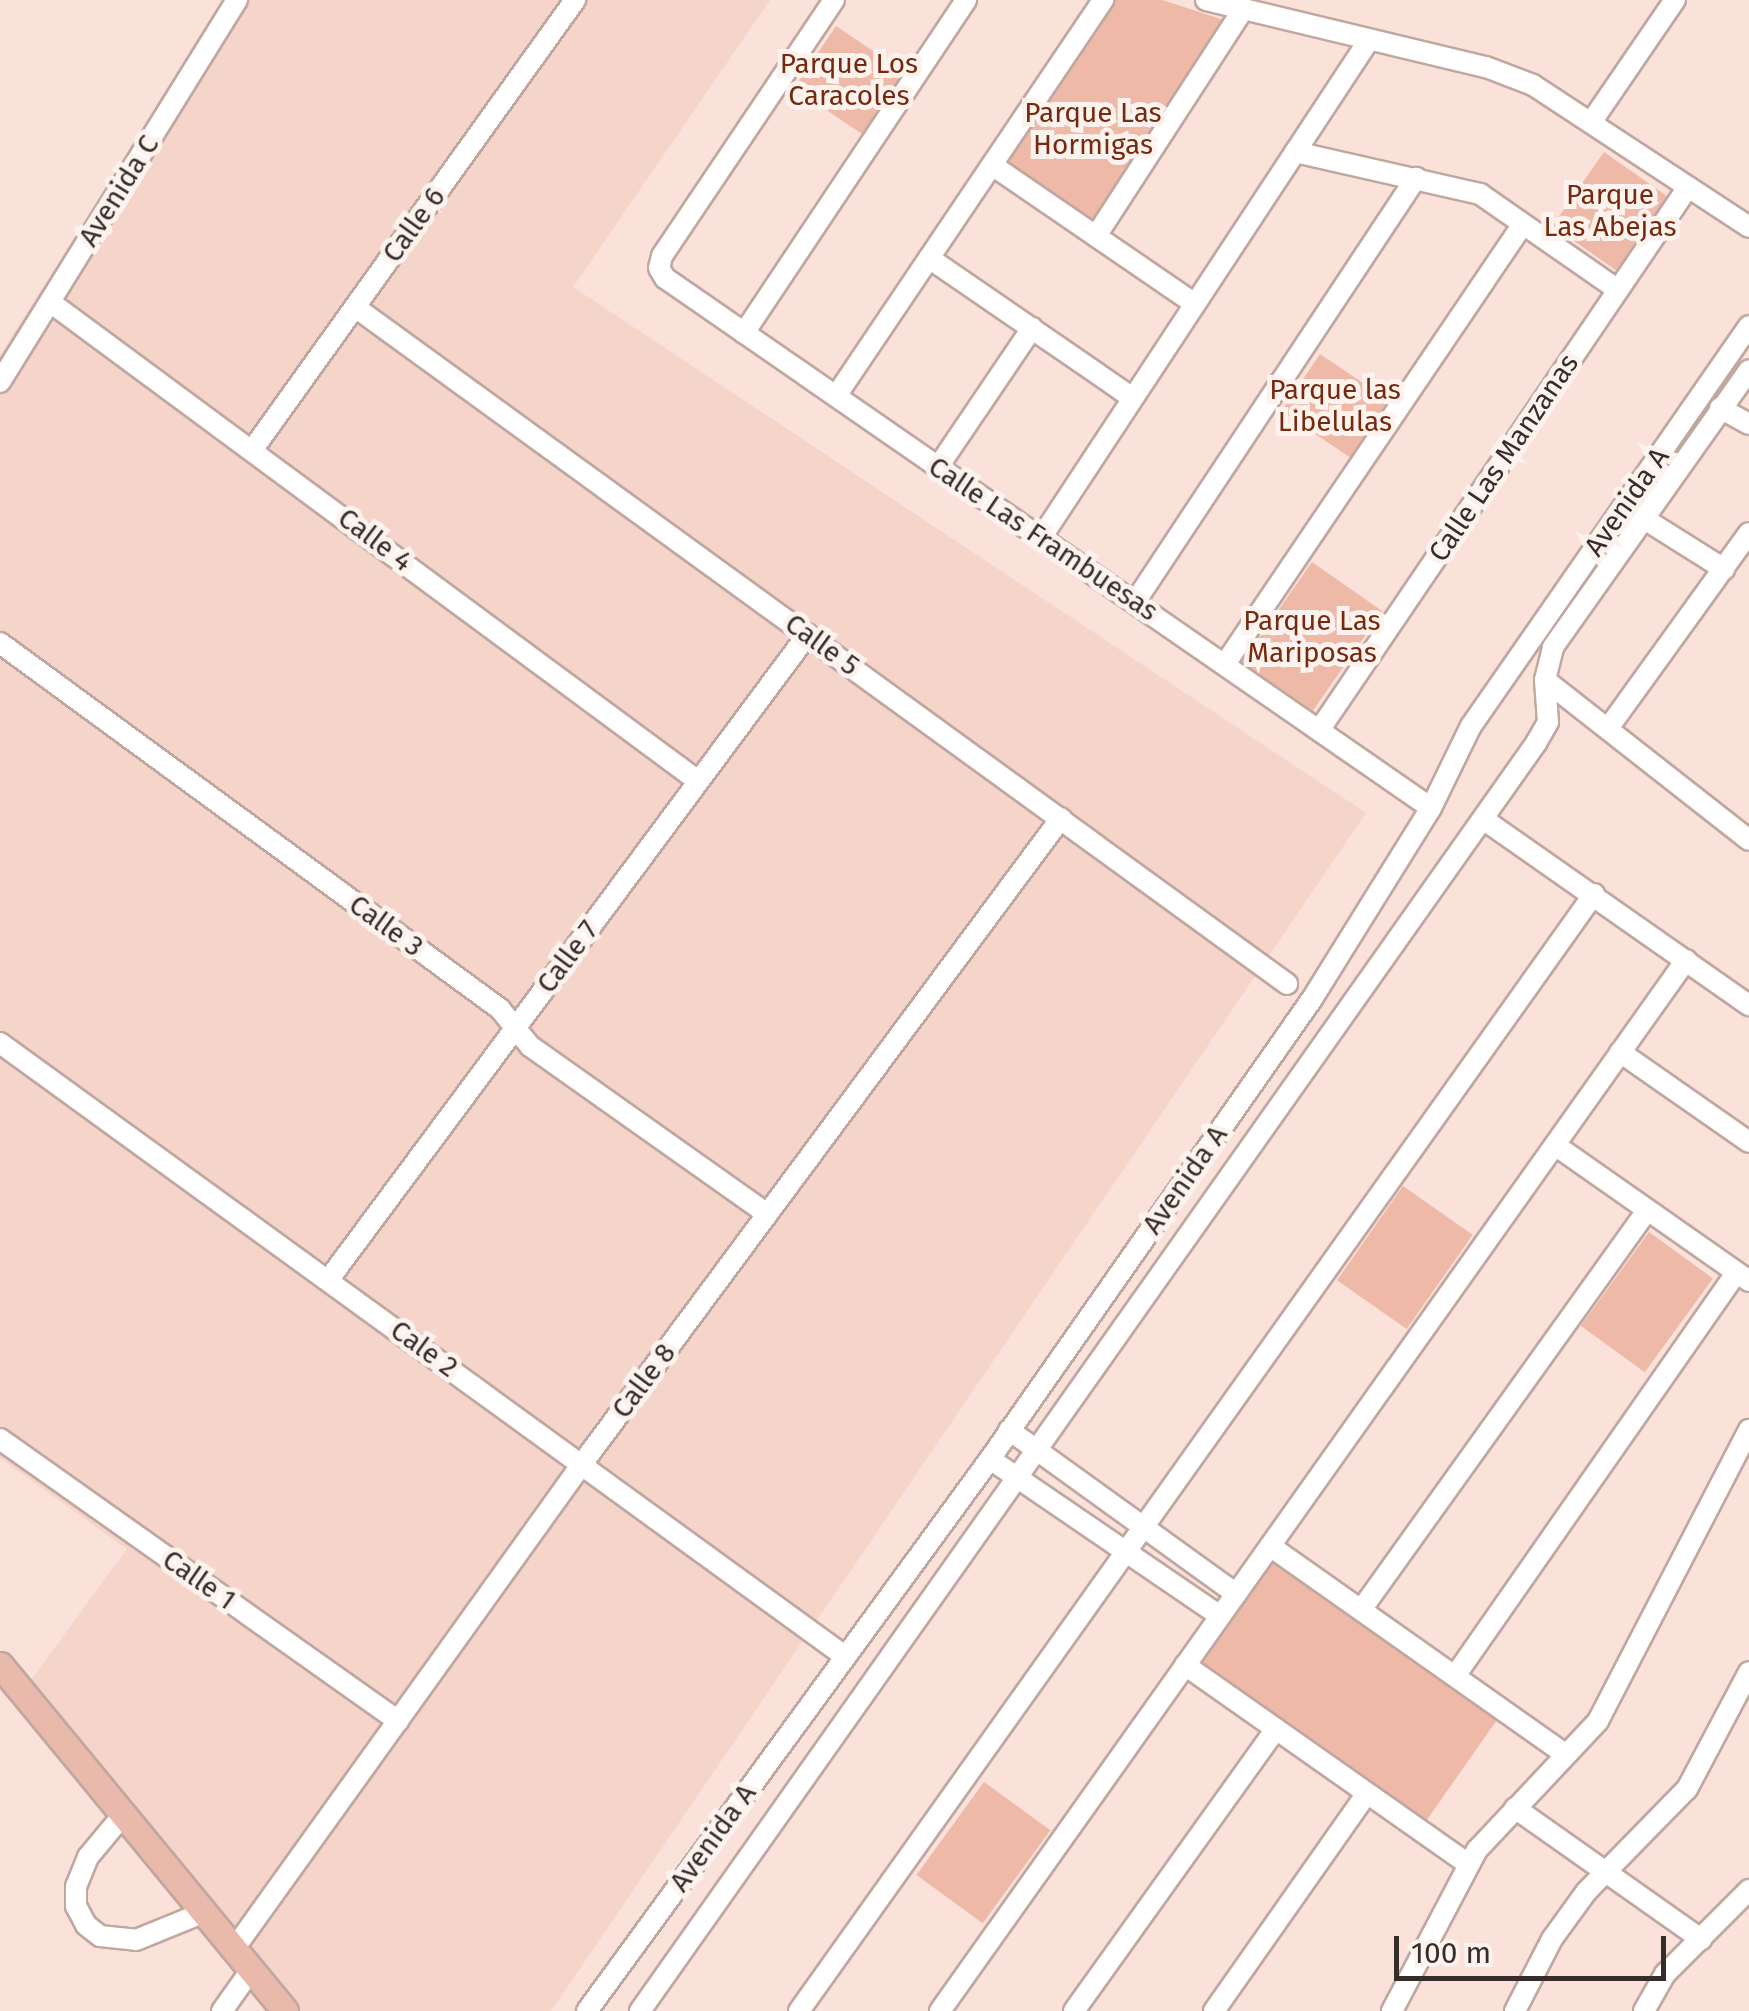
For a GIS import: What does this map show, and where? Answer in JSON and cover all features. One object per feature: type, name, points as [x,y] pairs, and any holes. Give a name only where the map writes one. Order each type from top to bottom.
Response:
[{"type":"main road","points":[[0,1665],[285,2011]]},
{"type":"street","name":"Avenida C","points":[[0,382],[237,0]]},
{"type":"street","name":"Calle 6","points":[[253,449],[575,0]]},
{"type":"street","name":"Calle Las Frambuesas","points":[[834,0],[658,268],[744,333],[1430,808]]},
{"type":"street","points":[[744,333],[966,0]]},
{"type":"street","points":[[836,396],[1103,0]]},
{"type":"street","points":[[1206,0],[1486,67],[1533,85],[1592,120],[1749,227]]},
{"type":"street","points":[[1592,120],[1675,0]]},
{"type":"street","points":[[1096,236],[1243,10]]},
{"type":"street","points":[[1040,538],[1370,40]]},
{"type":"street","points":[[1296,152],[1480,194],[1618,290]]},
{"type":"street","points":[[992,165],[1195,304]]},
{"type":"street","points":[[1135,602],[1416,178]]},
{"type":"street","name":"Calle Las Manzanas","points":[[1320,729],[1688,187]]},
{"type":"street","points":[[1225,664],[1523,224]]},
{"type":"street","points":[[930,258],[1133,398]]},
{"type":"street","name":"Calle 4","points":[[50,302],[698,781]]},
{"type":"street","name":"Calle 5","points":[[355,307],[1287,984]]},
{"type":"street","name":"Avenida A","points":[[587,2011],[990,1459],[1312,998],[1430,808],[1471,726],[1749,326]]},
{"type":"street","points":[[938,466],[1032,328]]},
{"type":"street","name":"Avenida A","points":[[640,2011],[1483,820],[1548,722],[1545,680],[1553,647],[1749,370]]},
{"type":"street","points":[[1720,408],[1749,424]]},
{"type":"street","points":[[1643,518],[1724,569]]},
{"type":"street","points":[[1609,727],[1749,533]]},
{"type":"street","name":"Calle 7","points":[[328,1280],[808,634]]},
{"type":"street","name":"Calle 3","points":[[0,643],[500,1009],[530,1046],[767,1214]]},
{"type":"street","points":[[1545,680],[1749,840]]},
{"type":"street","name":"Calle 8","points":[[234,1949],[582,1464],[1061,818]]},
{"type":"street","points":[[1483,820],[1749,1005]]},
{"type":"street","points":[[800,2011],[1594,894]]},
{"type":"street","points":[[940,2011],[1686,960]]},
{"type":"street","name":"Cale 2","points":[[0,1044],[846,1657]]},
{"type":"street","points":[[1620,1052],[1749,1142]]},
{"type":"street","points":[[1454,1676],[1743,1277],[1555,1145]]},
{"type":"street","points":[[1360,1610],[1646,1210]]},
{"type":"street","points":[[1009,1430],[1236,1594]]},
{"type":"street","points":[[1392,2011],[1468,1864],[1515,1808],[1598,1722],[1749,1430]]},
{"type":"street","name":"Calle 1","points":[[0,1439],[398,1721]]},
{"type":"street","points":[[990,1459],[1220,1616]]},
{"type":"street","points":[[1270,1546],[1566,1754]]},
{"type":"street","points":[[1186,1665],[1468,1864]]},
{"type":"street","points":[[1515,2011],[1552,1939],[1607,1872],[1687,1789],[1749,1672]]},
{"type":"street","points":[[1074,2011],[1276,1729]]},
{"type":"street","points":[[1214,2011],[1367,1793]]},
{"type":"street","points":[[1515,1808],[1701,1939]]},
{"type":"street","points":[[122,1815],[88,1857],[76,1886],[76,1906],[86,1925],[100,1936],[136,1940],[202,1912]]},
{"type":"street","points":[[1644,2011],[1665,1974],[1749,1890]]},
{"type":"street","points":[[222,2011],[252,1970]]},
{"type":"shaded area","points":[[225,0],[770,0],[573,287],[1366,813],[551,2011],[282,2011],[205,1926],[31,1680],[127,1549],[0,1458],[0,355]]},
{"type":"green space","name":"Parque Las Hormigas","points":[[1115,0],[1162,0],[1227,21],[1094,224],[1008,163]]},
{"type":"green space","name":"Parque Los Caracoles","points":[[836,26],[905,72],[863,135],[794,88]]},
{"type":"green space","name":"Parque Las Abejas","points":[[1604,152],[1668,197],[1616,270],[1552,226]]},
{"type":"green space","name":"Parque las Libelulas","points":[[1320,354],[1389,400],[1350,458],[1281,411]]},
{"type":"green space","name":"Parque Las Mariposas","points":[[1312,562],[1382,611],[1312,712],[1241,663]]},
{"type":"green space","points":[[1403,1186],[1473,1235],[1407,1329],[1337,1280]]},
{"type":"green space","points":[[1649,1232],[1713,1278],[1645,1372],[1581,1326]]},
{"type":"green space","points":[[1273,1562],[1497,1719],[1427,1820],[1202,1663]]},
{"type":"green space","points":[[984,1782],[1050,1830],[983,1923],[916,1875]]}]
